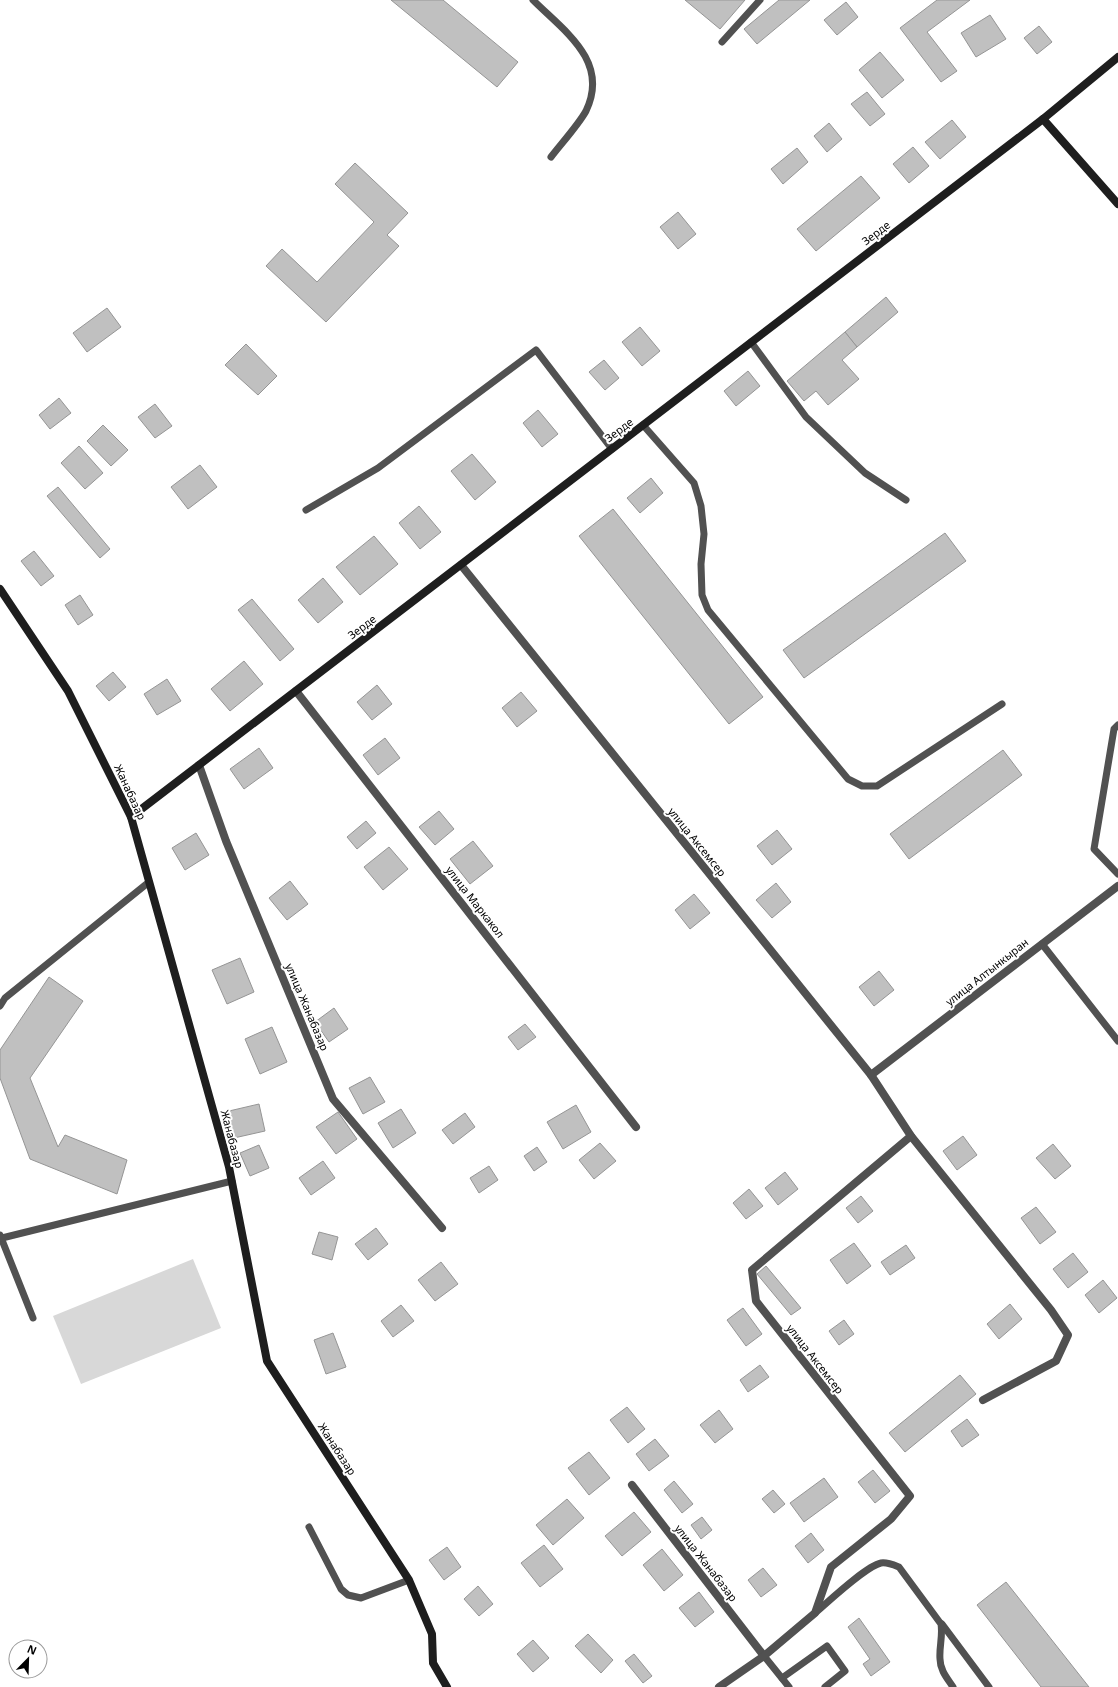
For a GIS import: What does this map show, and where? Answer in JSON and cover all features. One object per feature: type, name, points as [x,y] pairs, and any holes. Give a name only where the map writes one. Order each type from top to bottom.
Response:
[{"type":"street","name":"Зерде","points":[[131,817],[1043,119],[1118,57]]},
{"type":"street","points":[[1043,119],[1118,204]]},
{"type":"street","name":"улица Аксемсер","points":[[461,565],[871,1075],[911,1136],[1051,1310],[1068,1335],[1056,1361],[983,1400]]},
{"type":"street","name":"Жанабазар","points":[[0,589],[68,691],[131,817],[232,1180],[267,1361],[409,1580],[432,1634],[433,1663],[446,1687]]},
{"type":"street","name":"улица Маркакол","points":[[296,691],[636,1127]]},
{"type":"street","name":"улица Жанабазар","points":[[199,765],[229,848],[333,1099],[442,1228]]},
{"type":"street","name":"улица Алтынкыран","points":[[871,1075],[1118,886]]},
{"type":"street","name":"улица Аксемсер","points":[[815,1613],[831,1567],[891,1519],[910,1496],[756,1301],[752,1270],[911,1136]]},
{"type":"street","name":"улица Жанабазар","points":[[632,1485],[764,1656]]},
{"type":"street","points":[[719,1687],[764,1656],[815,1613]]},
{"type":"lane","points":[[533,0],[578,45],[586,57],[593,73],[593,93],[585,112],[551,157]]},
{"type":"lane","points":[[722,42],[760,0]]},
{"type":"lane","points":[[751,342],[806,417],[865,472],[906,500]]},
{"type":"lane","points":[[306,510],[378,468],[536,350],[612,449]]},
{"type":"lane","points":[[643,425],[694,483],[701,506],[704,534],[701,564],[702,595],[708,610],[848,779],[862,786],[876,786],[1002,704]]},
{"type":"lane","points":[[1118,725],[1114,729],[1094,849],[1118,874]]},
{"type":"lane","points":[[0,1006],[5,998],[149,882]]},
{"type":"lane","points":[[1042,944],[1118,1041]]},
{"type":"lane","points":[[32,1318],[1,1236],[232,1180]]},
{"type":"lane","points":[[309,1527],[341,1589],[348,1595],[361,1598],[409,1580]]},
{"type":"lane","points":[[815,1613],[859,1576],[880,1563],[890,1563],[899,1567],[989,1687]]},
{"type":"lane","points":[[942,1624],[940,1659],[943,1673],[953,1687]]},
{"type":"lane","points":[[782,1678],[827,1646],[845,1671],[825,1687]]},
{"type":"lane","points":[[764,1656],[789,1687]]},
{"type":"shaded area","points":[[193,1259],[221,1328],[81,1384],[53,1316]]},
{"type":"building","points":[[391,0],[443,0],[518,62],[497,87]]},
{"type":"building","points":[[685,0],[745,0],[720,29]]},
{"type":"building","points":[[779,0],[810,0],[757,44],[744,29]]},
{"type":"building","points":[[937,0],[970,0],[927,32],[957,71],[941,82],[900,28]]},
{"type":"building","points":[[846,2],[858,17],[837,35],[824,20]]},
{"type":"building","points":[[990,15],[1006,39],[976,57],[961,33]]},
{"type":"building","points":[[1039,26],[1052,42],[1037,54],[1024,38]]},
{"type":"building","points":[[880,52],[904,80],[882,98],[859,70]]},
{"type":"building","points":[[867,92],[885,114],[870,126],[851,104]]},
{"type":"building","points":[[952,120],[966,137],[940,159],[925,142]]},
{"type":"building","points":[[829,123],[842,139],[827,152],[814,136]]},
{"type":"building","points":[[913,147],[929,166],[909,183],[893,164]]},
{"type":"building","points":[[797,148],[808,162],[783,184],[771,169]]},
{"type":"building","points":[[355,163],[408,213],[387,235],[399,246],[326,322],[266,266],[282,249],[317,282],[374,222],[335,184]]},
{"type":"building","points":[[861,176],[880,198],[816,251],[797,229]]},
{"type":"building","points":[[678,212],[696,234],[678,249],[660,227]]},
{"type":"building","points":[[886,297],[898,312],[857,347],[845,332]]},
{"type":"building","points":[[107,308],[121,327],[87,352],[73,333]]},
{"type":"building","points":[[640,327],[660,351],[642,366],[622,342]]},
{"type":"building","points":[[845,332],[857,347],[842,360],[859,379],[828,405],[816,391],[804,401],[787,381]]},
{"type":"building","points":[[246,344],[277,376],[258,395],[225,365]]},
{"type":"building","points":[[604,360],[619,378],[605,390],[589,372]]},
{"type":"building","points":[[748,371],[760,386],[736,406],[724,391]]},
{"type":"building","points":[[59,398],[71,413],[50,429],[39,415]]},
{"type":"building","points":[[155,404],[172,426],[155,438],[138,417]]},
{"type":"building","points":[[538,410],[558,434],[542,447],[523,423]]},
{"type":"building","points":[[103,425],[128,450],[111,466],[87,441]]},
{"type":"building","points":[[79,446],[103,473],[85,489],[61,463]]},
{"type":"building","points":[[472,454],[496,482],[475,500],[451,471]]},
{"type":"building","points":[[200,465],[217,487],[188,509],[171,487]]},
{"type":"building","points":[[651,478],[663,493],[640,513],[627,498]]},
{"type":"building","points":[[58,487],[110,549],[100,558],[47,496]]},
{"type":"building","points":[[419,506],[441,532],[420,549],[399,523]]},
{"type":"building","points":[[613,509],[763,697],[729,724],[579,536]]},
{"type":"building","points":[[945,533],[966,561],[804,678],[783,650]]},
{"type":"building","points":[[374,536],[398,564],[360,595],[336,567]]},
{"type":"building","points":[[34,551],[54,576],[41,586],[21,561]]},
{"type":"building","points":[[323,578],[343,602],[318,623],[298,600]]},
{"type":"building","points":[[80,595],[93,615],[78,625],[65,605]]},
{"type":"building","points":[[252,599],[294,649],[280,661],[238,610]]},
{"type":"building","points":[[244,661],[263,684],[230,711],[211,689]]},
{"type":"building","points":[[113,672],[126,687],[109,701],[96,686]]},
{"type":"building","points":[[167,679],[181,701],[157,715],[144,694]]},
{"type":"building","points":[[377,685],[392,704],[372,720],[357,702]]},
{"type":"building","points":[[521,692],[537,711],[517,727],[502,708]]},
{"type":"building","points":[[385,738],[400,758],[378,775],[363,755]]},
{"type":"building","points":[[259,748],[273,768],[244,789],[230,769]]},
{"type":"building","points":[[1003,750],[1022,775],[909,859],[890,834]]},
{"type":"building","points":[[439,811],[454,829],[435,845],[419,827]]},
{"type":"building","points":[[366,821],[376,833],[357,849],[347,837]]},
{"type":"building","points":[[777,830],[792,849],[772,865],[757,846]]},
{"type":"building","points":[[196,833],[209,855],[185,870],[172,848]]},
{"type":"building","points":[[473,841],[493,866],[470,884],[450,859]]},
{"type":"building","points":[[389,847],[408,869],[383,890],[364,867]]},
{"type":"building","points":[[290,881],[308,904],[287,920],[269,898]]},
{"type":"building","points":[[776,883],[791,902],[772,918],[756,900]]},
{"type":"building","points":[[694,894],[710,913],[690,929],[675,910]]},
{"type":"building","points":[[240,958],[254,992],[227,1004],[212,970]]},
{"type":"building","points":[[879,971],[894,990],[874,1006],[859,987]]},
{"type":"building","points":[[49,977],[83,1001],[30,1078],[58,1147],[65,1135],[127,1160],[117,1194],[30,1159],[0,1078],[0,1050]]},
{"type":"building","points":[[334,1008],[348,1029],[329,1042],[315,1022]]},
{"type":"building","points":[[525,1024],[536,1037],[518,1050],[508,1037]]},
{"type":"building","points":[[272,1027],[287,1062],[260,1074],[245,1039]]},
{"type":"building","points":[[370,1077],[385,1102],[363,1114],[349,1088]]},
{"type":"building","points":[[259,1104],[265,1131],[234,1138],[229,1111]]},
{"type":"building","points":[[576,1105],[591,1132],[563,1149],[547,1122]]},
{"type":"building","points":[[401,1109],[416,1133],[393,1148],[378,1123]]},
{"type":"building","points":[[338,1112],[357,1139],[336,1154],[316,1127]]},
{"type":"building","points":[[465,1113],[475,1127],[453,1144],[442,1130]]},
{"type":"building","points":[[963,1136],[977,1155],[957,1170],[943,1151]]},
{"type":"building","points":[[600,1143],[616,1161],[594,1179],[579,1160]]},
{"type":"building","points":[[1053,1144],[1071,1166],[1055,1179],[1036,1158]]},
{"type":"building","points":[[259,1145],[269,1168],[250,1176],[240,1153]]},
{"type":"building","points":[[537,1147],[547,1162],[534,1171],[524,1156]]},
{"type":"building","points":[[323,1161],[335,1178],[311,1195],[299,1178]]},
{"type":"building","points":[[489,1166],[498,1180],[479,1193],[470,1178]]},
{"type":"building","points":[[785,1172],[798,1189],[778,1205],[765,1188]]},
{"type":"building","points":[[749,1189],[763,1206],[746,1219],[733,1203]]},
{"type":"building","points":[[861,1196],[873,1211],[858,1223],[846,1208]]},
{"type":"building","points":[[1036,1207],[1056,1232],[1040,1244],[1021,1218]]},
{"type":"building","points":[[376,1228],[388,1244],[368,1260],[355,1244]]},
{"type":"building","points":[[319,1232],[338,1237],[332,1260],[312,1254]]},
{"type":"building","points":[[854,1243],[871,1266],[847,1284],[830,1260]]},
{"type":"building","points":[[906,1245],[915,1258],[890,1275],[881,1262]]},
{"type":"building","points":[[1073,1253],[1088,1272],[1068,1288],[1053,1269]]},
{"type":"building","points":[[441,1262],[458,1284],[435,1301],[418,1280]]},
{"type":"building","points":[[766,1266],[801,1308],[791,1315],[757,1274]]},
{"type":"building","points":[[1103,1280],[1117,1298],[1099,1313],[1085,1295]]},
{"type":"building","points":[[1010,1304],[1022,1319],[999,1339],[987,1324]]},
{"type":"building","points":[[401,1305],[414,1321],[393,1337],[381,1321]]},
{"type":"building","points":[[743,1308],[762,1334],[746,1346],[727,1320]]},
{"type":"building","points":[[844,1320],[854,1334],[839,1345],[829,1331]]},
{"type":"building","points":[[333,1333],[346,1367],[326,1374],[314,1340]]},
{"type":"building","points":[[760,1365],[769,1377],[748,1392],[740,1380]]},
{"type":"building","points":[[960,1375],[976,1394],[905,1452],[889,1433]]},
{"type":"building","points":[[627,1407],[645,1429],[628,1443],[610,1420]]},
{"type":"building","points":[[719,1410],[733,1429],[715,1443],[700,1425]]},
{"type":"building","points":[[967,1419],[979,1435],[962,1447],[951,1431]]},
{"type":"building","points":[[655,1439],[669,1456],[649,1471],[636,1454]]},
{"type":"building","points":[[589,1452],[610,1478],[589,1495],[568,1468]]},
{"type":"building","points":[[873,1470],[890,1491],[875,1503],[858,1482]]},
{"type":"building","points":[[824,1478],[838,1497],[804,1522],[790,1503]]},
{"type":"building","points":[[674,1481],[693,1504],[682,1513],[664,1490]]},
{"type":"building","points":[[773,1490],[785,1504],[774,1513],[762,1499]]},
{"type":"building","points":[[567,1499],[584,1518],[553,1545],[536,1525]]},
{"type":"building","points":[[634,1512],[651,1532],[622,1556],[605,1536]]},
{"type":"building","points":[[702,1517],[712,1530],[701,1539],[691,1525]]},
{"type":"building","points":[[811,1533],[824,1550],[808,1563],[795,1546]]},
{"type":"building","points":[[544,1545],[563,1569],[540,1587],[521,1563]]},
{"type":"building","points":[[447,1547],[461,1567],[444,1580],[429,1560]]},
{"type":"building","points":[[662,1549],[683,1575],[664,1591],[643,1565]]},
{"type":"building","points":[[763,1568],[777,1585],[761,1597],[748,1580]]},
{"type":"building","points":[[1006,1582],[1089,1687],[1041,1687],[977,1605]]},
{"type":"building","points":[[478,1586],[493,1604],[479,1616],[464,1599]]},
{"type":"building","points":[[699,1592],[714,1612],[695,1627],[679,1608]]},
{"type":"building","points":[[859,1618],[890,1662],[871,1676],[863,1664],[870,1659],[848,1627]]},
{"type":"building","points":[[588,1634],[613,1660],[601,1673],[575,1646]]},
{"type":"building","points":[[533,1640],[549,1658],[533,1672],[517,1654]]},
{"type":"building","points":[[634,1654],[652,1676],[643,1683],[625,1661]]}]
